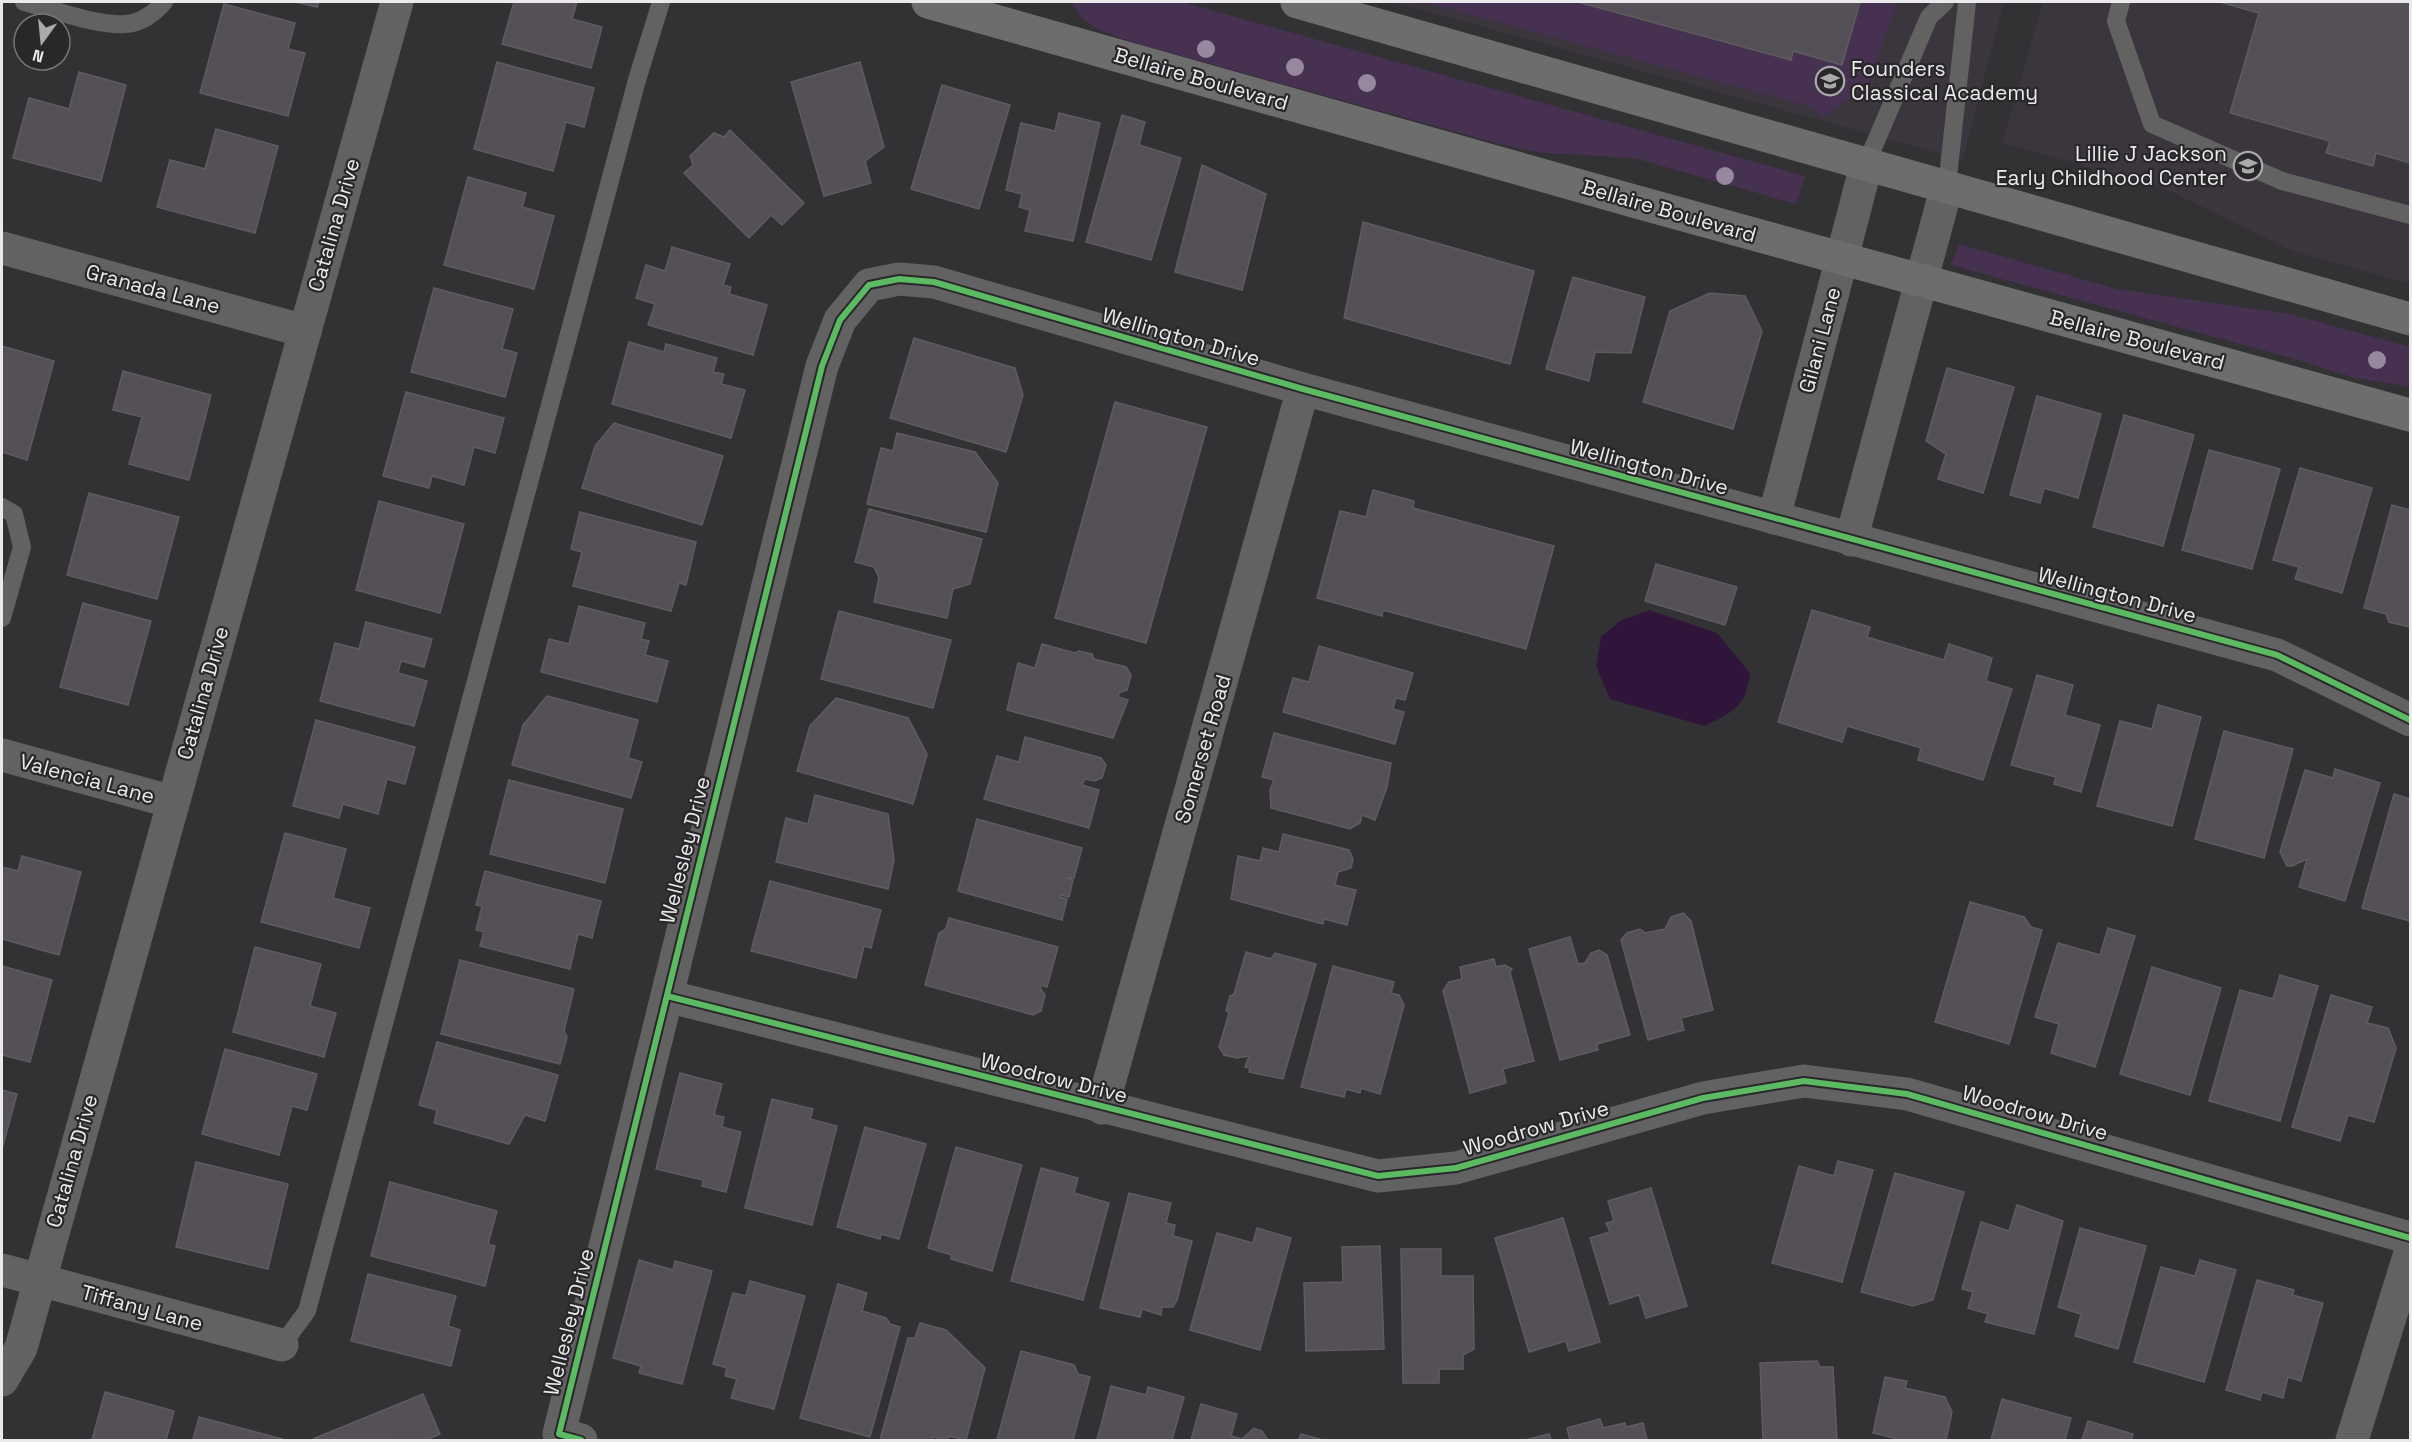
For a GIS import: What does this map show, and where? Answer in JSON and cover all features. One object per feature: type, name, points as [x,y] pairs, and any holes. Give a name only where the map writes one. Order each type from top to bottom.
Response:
[{"type":"main road","name":"Bellaire Boulevard","points":[[928,2],[1006,12],[1841,259],[2410,415]]},
{"type":"main road","points":[[1297,2],[1867,162],[2410,319]]},
{"type":"street","name":"Catalina Drive","points":[[2,1380],[21,1348],[397,2]]},
{"type":"street","name":"Gilani Lane","points":[[1774,518],[1867,162]]},
{"type":"street","points":[[1851,540],[1947,186]]},
{"type":"street","name":"Granada Lane","points":[[2,248],[305,331]]},
{"type":"street","name":"Wellington Drive","points":[[869,285],[899,279],[934,282],[1303,389],[2277,656],[2410,720]]},
{"type":"street","name":"Wellesley Drive","points":[[570,1437],[667,996],[822,366],[840,320],[869,285]]},
{"type":"street","name":"Somerset Road","points":[[1102,1108],[1303,389]]},
{"type":"street","name":"Valencia Lane","points":[[2,755],[173,802]]},
{"type":"street","name":"Woodrow Drive","points":[[667,996],[1102,1108],[1378,1176],[1456,1168],[1703,1098],[1804,1081],[1907,1094],[2410,1239]]},
{"type":"street","points":[[2352,1440],[2410,1253]]},
{"type":"street","name":"Tiffany Lane","points":[[2,1270],[282,1345]]},
{"type":"lane","points":[[24,2],[82,18],[126,25],[156,13],[164,2]]},
{"type":"lane","points":[[282,1345],[307,1311],[637,80],[661,2]]},
{"type":"lane","points":[[1867,162],[1929,17],[1945,2]]},
{"type":"lane","points":[[1947,186],[1967,2]]},
{"type":"lane","points":[[2121,2],[2116,21],[2152,124],[2282,181],[2410,215]]},
{"type":"lane","points":[[2,507],[14,514],[22,547],[2,618]]},
{"type":"shaded area","points":[[1072,2],[1182,2],[1805,176],[1796,204],[1634,158],[1542,153],[1500,144],[1122,39],[1083,19]]},
{"type":"shaded area","name":"Founders Classical Academy","points":[[1393,2],[2004,2],[1963,160]]},
{"type":"shaded area","points":[[1423,2],[1894,2],[1896,6],[1870,80],[1852,97],[1824,117],[1808,106]]},
{"type":"shaded area","name":"Lillie J Jackson Early Childhood Center","points":[[2043,2],[2410,2],[2410,284],[2292,251],[2168,190],[2002,143]]},
{"type":"shaded area","points":[[1959,244],[2117,289],[2290,314],[2410,347],[2410,387],[2355,378],[2284,356],[1951,265]]},
{"type":"shaded area","points":[[1649,610],[1717,633],[1750,673],[1745,694],[1737,707],[1705,726],[1610,699],[1596,666],[1601,637],[1620,621]]},
{"type":"building","points":[[296,2],[319,2],[317,7]]},
{"type":"building","points":[[514,2],[577,2],[572,19],[602,27],[591,68],[502,44]]},
{"type":"building","points":[[1578,2],[1860,2],[1842,65],[1793,51],[1791,60]]},
{"type":"building","points":[[2220,2],[2410,2],[2410,163],[2376,153],[2373,166],[2326,153],[2330,141],[2230,113],[2259,13]]},
{"type":"building","points":[[224,4],[295,23],[288,49],[305,53],[288,116],[200,93]]},
{"type":"building","points":[[497,62],[594,88],[584,127],[566,122],[553,171],[474,149]]},
{"type":"building","points":[[860,62],[884,147],[865,161],[871,183],[824,196],[791,82]]},
{"type":"building","points":[[79,72],[126,85],[101,181],[13,158],[29,98],[69,109]]},
{"type":"building","points":[[942,85],[1010,105],[979,209],[911,189]]},
{"type":"building","points":[[1059,113],[1100,123],[1073,241],[1025,231],[1030,210],[1019,207],[1022,194],[1006,190],[1021,123],[1055,131]]},
{"type":"building","points":[[1122,115],[1145,122],[1139,145],[1181,158],[1151,260],[1086,242]]},
{"type":"building","points":[[216,129],[278,146],[255,233],[157,207],[170,160],[205,169]]},
{"type":"building","points":[[730,130],[804,203],[782,225],[771,215],[749,238],[684,173],[693,165],[690,156],[714,133],[724,137]]},
{"type":"building","points":[[1202,165],[1266,194],[1242,290],[1175,272]]},
{"type":"building","points":[[468,177],[526,193],[522,207],[554,216],[534,289],[444,265]]},
{"type":"building","points":[[1363,222],[1534,271],[1510,364],[1344,318]]},
{"type":"building","points":[[672,247],[730,264],[723,285],[731,287],[729,294],[767,305],[753,355],[648,325],[655,304],[636,298],[646,265],[665,271]]},
{"type":"building","points":[[1573,277],[1645,297],[1631,353],[1595,352],[1589,381],[1546,369]]},
{"type":"building","points":[[434,288],[513,309],[502,349],[517,353],[505,397],[411,372]]},
{"type":"building","points":[[1710,293],[1745,296],[1762,331],[1733,429],[1643,402],[1670,311]]},
{"type":"building","points":[[914,338],[1015,368],[1023,395],[1006,452],[890,418]]},
{"type":"building","points":[[629,342],[664,352],[666,344],[717,358],[713,372],[724,374],[721,384],[745,390],[731,438],[612,404]]},
{"type":"building","points":[[2,346],[54,361],[27,460],[2,452]]},
{"type":"building","points":[[1947,368],[2014,387],[1983,493],[1938,479],[1946,454],[1926,441]]},
{"type":"building","points":[[123,371],[211,395],[189,480],[129,464],[142,417],[113,410]]},
{"type":"building","points":[[406,392],[504,418],[495,453],[474,447],[464,485],[432,476],[429,488],[383,476]]},
{"type":"building","points":[[2037,396],[2101,414],[2078,498],[2044,488],[2040,503],[2010,495]]},
{"type":"building","points":[[1115,402],[1207,427],[1146,643],[1055,618]]},
{"type":"building","points":[[2124,415],[2194,435],[2163,546],[2093,527]]},
{"type":"building","points":[[614,423],[723,456],[702,525],[582,488],[595,446]]},
{"type":"building","points":[[897,433],[975,452],[998,483],[986,532],[867,504],[881,448],[893,451]]},
{"type":"building","points":[[2209,450],[2280,469],[2252,569],[2182,550]]},
{"type":"building","points":[[2300,468],[2372,488],[2342,593],[2295,579],[2299,567],[2273,560]]},
{"type":"building","points":[[1373,490],[1414,501],[1413,508],[1554,546],[1526,649],[1383,610],[1382,616],[1317,598],[1340,511],[1366,517]]},
{"type":"building","points":[[89,493],[179,517],[157,599],[67,575]]},
{"type":"building","points":[[379,501],[464,524],[440,613],[356,590]]},
{"type":"building","points":[[2392,505],[2410,510],[2410,627],[2389,622],[2386,614],[2364,608]]},
{"type":"building","points":[[869,509],[982,539],[970,584],[953,589],[947,618],[874,602],[879,578],[874,567],[855,562]]},
{"type":"building","points":[[580,512],[696,542],[686,585],[679,583],[671,611],[573,586],[582,552],[571,549]]},
{"type":"building","points":[[1656,564],[1737,587],[1725,625],[1645,601]]},
{"type":"building","points":[[83,603],[151,621],[128,705],[60,687]]},
{"type":"building","points":[[579,606],[645,623],[641,639],[649,641],[645,655],[668,661],[657,702],[541,672],[549,639],[569,644]]},
{"type":"building","points":[[1812,610],[1870,627],[1867,637],[1944,660],[1949,644],[1992,658],[1986,681],[2012,689],[1983,780],[1918,760],[1921,748],[1847,726],[1842,742],[1778,722]]},
{"type":"building","points":[[839,611],[951,640],[933,708],[821,679]]},
{"type":"building","points":[[366,622],[432,639],[424,667],[401,661],[398,673],[427,681],[414,726],[320,701],[335,643],[359,649]]},
{"type":"building","points":[[1042,644],[1075,653],[1079,651],[1092,654],[1094,659],[1126,667],[1131,675],[1127,690],[1119,693],[1118,697],[1128,700],[1113,738],[1007,710],[1018,663],[1035,668]]},
{"type":"building","points":[[1319,646],[1413,673],[1405,700],[1396,698],[1393,709],[1404,712],[1395,744],[1283,712],[1293,678],[1309,682]]},
{"type":"building","points":[[2037,675],[2073,685],[2065,715],[2100,725],[2081,792],[2054,784],[2056,777],[2011,765]]},
{"type":"building","points":[[547,696],[638,720],[628,758],[642,762],[631,798],[512,765],[523,725]]},
{"type":"building","points":[[836,698],[908,718],[927,754],[913,804],[797,771],[810,726]]},
{"type":"building","points":[[2158,705],[2201,717],[2172,826],[2097,806],[2120,721],[2152,729]]},
{"type":"building","points":[[316,720],[415,747],[405,784],[387,779],[378,814],[343,804],[339,818],[293,806]]},
{"type":"building","points":[[2224,731],[2293,749],[2264,858],[2195,839]]},
{"type":"building","points":[[1274,733],[1391,763],[1387,787],[1375,820],[1362,815],[1360,823],[1350,829],[1271,808],[1270,790],[1274,780],[1262,777]]},
{"type":"building","points":[[1025,737],[1101,758],[1106,765],[1102,778],[1094,781],[1085,779],[1082,785],[1099,790],[1089,828],[984,799],[997,756],[1019,762]]},
{"type":"building","points":[[2335,769],[2380,783],[2345,901],[2299,887],[2307,859],[2287,866],[2280,852],[2305,770],[2333,778]]},
{"type":"building","points":[[509,780],[623,809],[605,883],[490,854]]},
{"type":"building","points":[[2394,794],[2410,799],[2410,921],[2362,908]]},
{"type":"building","points":[[815,795],[888,814],[894,860],[888,889],[776,862],[786,818],[808,824]]},
{"type":"building","points":[[977,819],[1082,848],[1074,878],[1066,878],[1073,880],[1069,897],[1061,895],[1060,897],[1067,899],[1062,920],[958,891]]},
{"type":"building","points":[[285,833],[346,849],[333,898],[370,908],[359,948],[261,922]]},
{"type":"building","points":[[1283,834],[1349,850],[1353,859],[1351,868],[1338,872],[1335,885],[1356,890],[1347,925],[1324,919],[1323,924],[1231,899],[1238,856],[1260,861],[1263,848],[1279,852]]},
{"type":"building","points":[[22,856],[81,872],[59,955],[2,939],[2,867],[18,871]]},
{"type":"building","points":[[485,871],[601,901],[592,938],[578,934],[570,969],[480,946],[484,932],[476,930],[482,906],[476,905]]},
{"type":"building","points":[[770,881],[881,910],[871,948],[864,946],[856,978],[751,951]]},
{"type":"building","points":[[1970,902],[2024,917],[2031,927],[2042,930],[2009,1044],[1935,1022]]},
{"type":"building","points":[[1683,913],[1691,921],[1713,1010],[1681,1018],[1684,1030],[1648,1040],[1621,940],[1627,933],[1640,929],[1645,933],[1665,929],[1671,917]]},
{"type":"building","points":[[949,918],[1058,947],[1047,987],[1041,985],[1040,988],[1045,995],[1041,1011],[1033,1015],[925,985],[939,933],[946,929]]},
{"type":"building","points":[[2108,928],[2135,936],[2095,1067],[2051,1053],[2059,1024],[2035,1017],[2058,943],[2100,955]]},
{"type":"building","points":[[1570,937],[1578,964],[1585,963],[1591,953],[1599,950],[1607,955],[1630,1035],[1597,1044],[1598,1050],[1560,1060],[1529,949]]},
{"type":"building","points":[[255,947],[321,964],[310,1006],[336,1013],[324,1057],[233,1032]]},
{"type":"building","points":[[1246,952],[1271,959],[1275,953],[1316,964],[1283,1079],[1249,1072],[1250,1068],[1245,1067],[1249,1056],[1237,1058],[1224,1055],[1219,1047],[1229,1013],[1226,1010],[1230,996],[1234,994]]},
{"type":"building","points":[[1494,959],[1496,967],[1505,965],[1512,969],[1510,972],[1534,1061],[1503,1069],[1506,1083],[1470,1093],[1443,991],[1449,982],[1462,979],[1460,967]]},
{"type":"building","points":[[460,960],[574,989],[564,1031],[567,1037],[560,1064],[441,1034]]},
{"type":"building","points":[[2,966],[52,980],[30,1062],[2,1055]]},
{"type":"building","points":[[1333,966],[1394,982],[1391,993],[1399,995],[1404,1005],[1380,1094],[1361,1088],[1360,1093],[1346,1089],[1344,1097],[1301,1087]]},
{"type":"building","points":[[2152,967],[2221,988],[2190,1095],[2120,1074]]},
{"type":"building","points":[[2280,975],[2318,986],[2280,1121],[2209,1101],[2240,990],[2273,999]]},
{"type":"building","points":[[2331,995],[2372,1007],[2367,1023],[2388,1028],[2396,1048],[2374,1122],[2348,1115],[2340,1141],[2292,1127]]},
{"type":"building","points":[[437,1042],[558,1075],[545,1121],[525,1115],[509,1144],[434,1123],[437,1110],[419,1105]]},
{"type":"building","points":[[225,1049],[317,1074],[307,1110],[292,1106],[279,1155],[202,1134]]},
{"type":"building","points":[[680,1073],[722,1084],[714,1115],[724,1117],[722,1127],[741,1132],[726,1192],[702,1186],[703,1180],[656,1169]]},
{"type":"building","points":[[2,1090],[17,1094],[2,1149]]},
{"type":"building","points":[[772,1099],[813,1109],[810,1119],[837,1126],[812,1225],[745,1208]]},
{"type":"building","points":[[865,1127],[926,1144],[899,1239],[881,1234],[880,1239],[837,1227]]},
{"type":"building","points":[[956,1147],[1022,1165],[992,1271],[951,1259],[952,1255],[928,1248]]},
{"type":"building","points":[[1838,1161],[1873,1170],[1842,1282],[1772,1263],[1799,1166],[1834,1176]]},
{"type":"building","points":[[196,1162],[288,1184],[268,1269],[176,1247]]},
{"type":"building","points":[[1041,1168],[1078,1178],[1074,1193],[1109,1203],[1083,1300],[1011,1281]]},
{"type":"building","points":[[1895,1173],[1964,1192],[1933,1300],[1913,1306],[1861,1292]]},
{"type":"building","points":[[390,1182],[497,1211],[488,1244],[495,1246],[485,1286],[371,1256]]},
{"type":"building","points":[[1651,1188],[1687,1306],[1646,1318],[1639,1295],[1610,1304],[1590,1238],[1610,1232],[1606,1223],[1614,1221],[1608,1201]]},
{"type":"building","points":[[1129,1193],[1171,1203],[1166,1223],[1175,1225],[1173,1236],[1192,1241],[1177,1300],[1173,1307],[1162,1307],[1161,1315],[1142,1309],[1140,1317],[1100,1308]]},
{"type":"building","points":[[2017,1205],[2063,1221],[2034,1334],[1985,1322],[1988,1314],[1968,1308],[1973,1292],[1962,1289],[1981,1222],[2009,1231]]},
{"type":"building","points":[[1563,1218],[1600,1342],[1569,1351],[1566,1341],[1529,1352],[1495,1238]]},
{"type":"building","points":[[1257,1228],[1291,1238],[1260,1350],[1190,1330],[1217,1233],[1253,1243]]},
{"type":"building","points":[[2080,1228],[2146,1246],[2118,1349],[2075,1336],[2081,1314],[2058,1307]]},
{"type":"building","points":[[1380,1246],[1384,1349],[1306,1351],[1304,1283],[1343,1282],[1342,1247]]},
{"type":"building","points":[[1401,1249],[1441,1249],[1441,1276],[1473,1276],[1474,1349],[1463,1355],[1463,1369],[1439,1369],[1439,1383],[1403,1383]]},
{"type":"building","points":[[639,1260],[673,1270],[675,1261],[712,1271],[682,1384],[639,1373],[641,1366],[613,1358]]},
{"type":"building","points":[[2200,1260],[2236,1270],[2204,1382],[2134,1362],[2161,1267],[2195,1276]]},
{"type":"building","points":[[368,1274],[456,1296],[448,1326],[460,1330],[451,1366],[351,1341]]},
{"type":"building","points":[[2257,1280],[2294,1290],[2292,1295],[2323,1303],[2301,1381],[2288,1377],[2283,1398],[2262,1392],[2260,1400],[2226,1390]]},
{"type":"building","points":[[750,1281],[805,1296],[774,1409],[731,1398],[737,1379],[725,1376],[727,1368],[713,1364],[733,1293],[746,1296]]},
{"type":"building","points":[[838,1284],[867,1293],[862,1311],[886,1318],[890,1324],[900,1327],[870,1437],[800,1418]]},
{"type":"building","points":[[920,1323],[946,1330],[985,1368],[966,1440],[949,1436],[948,1440],[933,1437],[932,1440],[880,1440],[908,1338],[915,1338]]},
{"type":"building","points":[[1021,1351],[1074,1365],[1078,1374],[1090,1377],[1073,1440],[997,1440]]},
{"type":"building","points":[[1817,1361],[1820,1367],[1833,1367],[1837,1440],[1763,1440],[1760,1363]]},
{"type":"building","points":[[1885,1377],[1907,1381],[1905,1388],[1945,1397],[1952,1412],[1946,1440],[1893,1440],[1894,1438],[1873,1433]]},
{"type":"building","points":[[1111,1386],[1146,1395],[1148,1387],[1184,1397],[1172,1440],[1097,1440]]},
{"type":"building","points":[[105,1392],[174,1411],[166,1440],[92,1440]]},
{"type":"building","points":[[423,1394],[440,1434],[426,1440],[313,1439]]},
{"type":"building","points":[[2002,1399],[2071,1418],[2065,1440],[1991,1440]]},
{"type":"building","points":[[1201,1404],[1237,1414],[1231,1436],[1242,1439],[1254,1428],[1262,1431],[1268,1440],[1191,1440]]},
{"type":"building","points":[[199,1417],[282,1439],[193,1440]]},
{"type":"building","points":[[1600,1419],[1603,1428],[1625,1423],[1626,1427],[1643,1423],[1647,1440],[1570,1440],[1567,1428]]},
{"type":"building","points":[[2088,1421],[2133,1434],[2131,1440],[2082,1440]]},
{"type":"building","points":[[1301,1434],[1323,1440],[1299,1440]]},
{"type":"building","points":[[1549,1434],[1551,1440],[1525,1440]]},
{"type":"cycle path","points":[[581,1440],[559,1434],[822,366],[840,320],[869,285],[899,279],[934,282],[1303,389],[2277,655],[2410,720]]},
{"type":"cycle path","points":[[667,996],[1378,1176],[1456,1168],[1703,1098],[1804,1081],[1907,1094],[2410,1238]]},
{"type":"place","name":"Founders Classical Academy","points":[[1830,81]]},
{"type":"place","name":"Lillie J Jackson Early Childhood Center","points":[[2248,166]]}]
